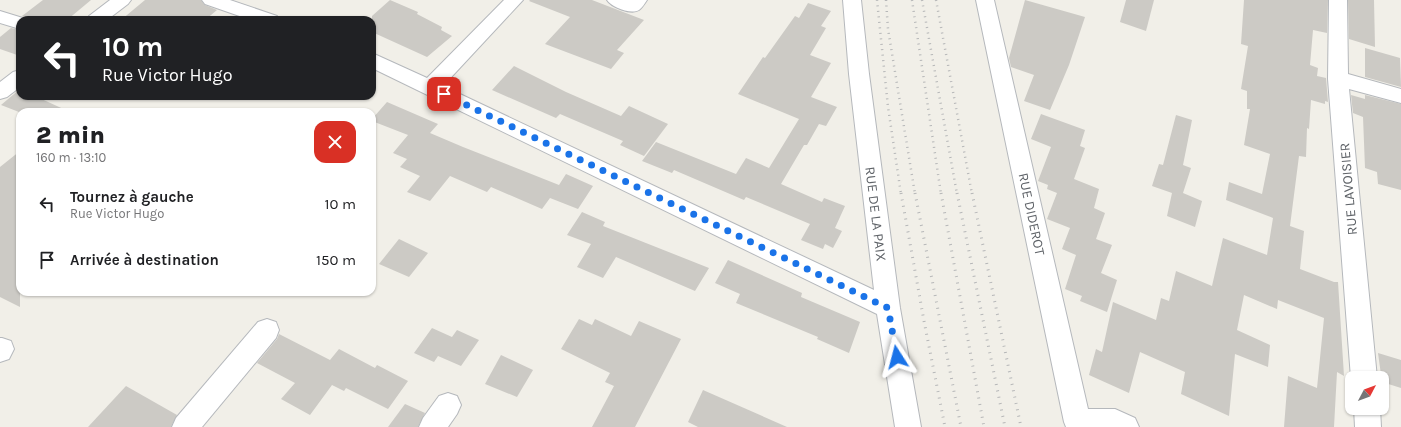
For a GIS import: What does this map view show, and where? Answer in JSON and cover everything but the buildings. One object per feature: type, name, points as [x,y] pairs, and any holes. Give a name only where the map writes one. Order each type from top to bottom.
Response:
[{"type":"street","points":[[100,16],[122,0]]},
{"type":"street","points":[[211,0],[259,16]]},
{"type":"street","points":[[430,87],[514,0]]},
{"type":"street","points":[[616,0],[633,6],[638,0]]},
{"type":"street","name":"RUE DE LA PAIX","points":[[852,0],[859,74],[888,308],[908,427]]},
{"type":"street","name":"RUE DIDEROT","points":[[985,0],[1078,424]]},
{"type":"street","name":"RUE LAVOISIER","points":[[1338,0],[1338,79],[1363,371]]},
{"type":"street","points":[[0,17],[16,22]]},
{"type":"street","points":[[376,62],[888,308]]},
{"type":"street","points":[[1338,79],[1401,96]]},
{"type":"street","points":[[0,92],[16,80]]},
{"type":"street","points":[[184,427],[267,330]]},
{"type":"street","points":[[432,427],[448,405]]},
{"type":"street","points":[[1367,415],[1368,427]]},
{"type":"street","points":[[1078,424],[1115,422],[1126,427]]},
{"type":"railway","points":[[877,0],[888,107],[901,194]]},
{"type":"railway","points":[[886,0],[888,29],[915,194]]},
{"type":"railway","points":[[912,0],[941,194]]},
{"type":"railway","points":[[922,0],[957,194]]},
{"type":"railway","points":[[936,0],[972,194]]},
{"type":"railway","points":[[901,193],[945,427]]},
{"type":"railway","points":[[915,193],[961,427]]},
{"type":"railway","points":[[941,193],[984,427]]},
{"type":"railway","points":[[957,193],[1005,427]]},
{"type":"railway","points":[[972,193],[1021,427]]},
{"type":"route","points":[[444,94],[888,308],[897,357]]}]
